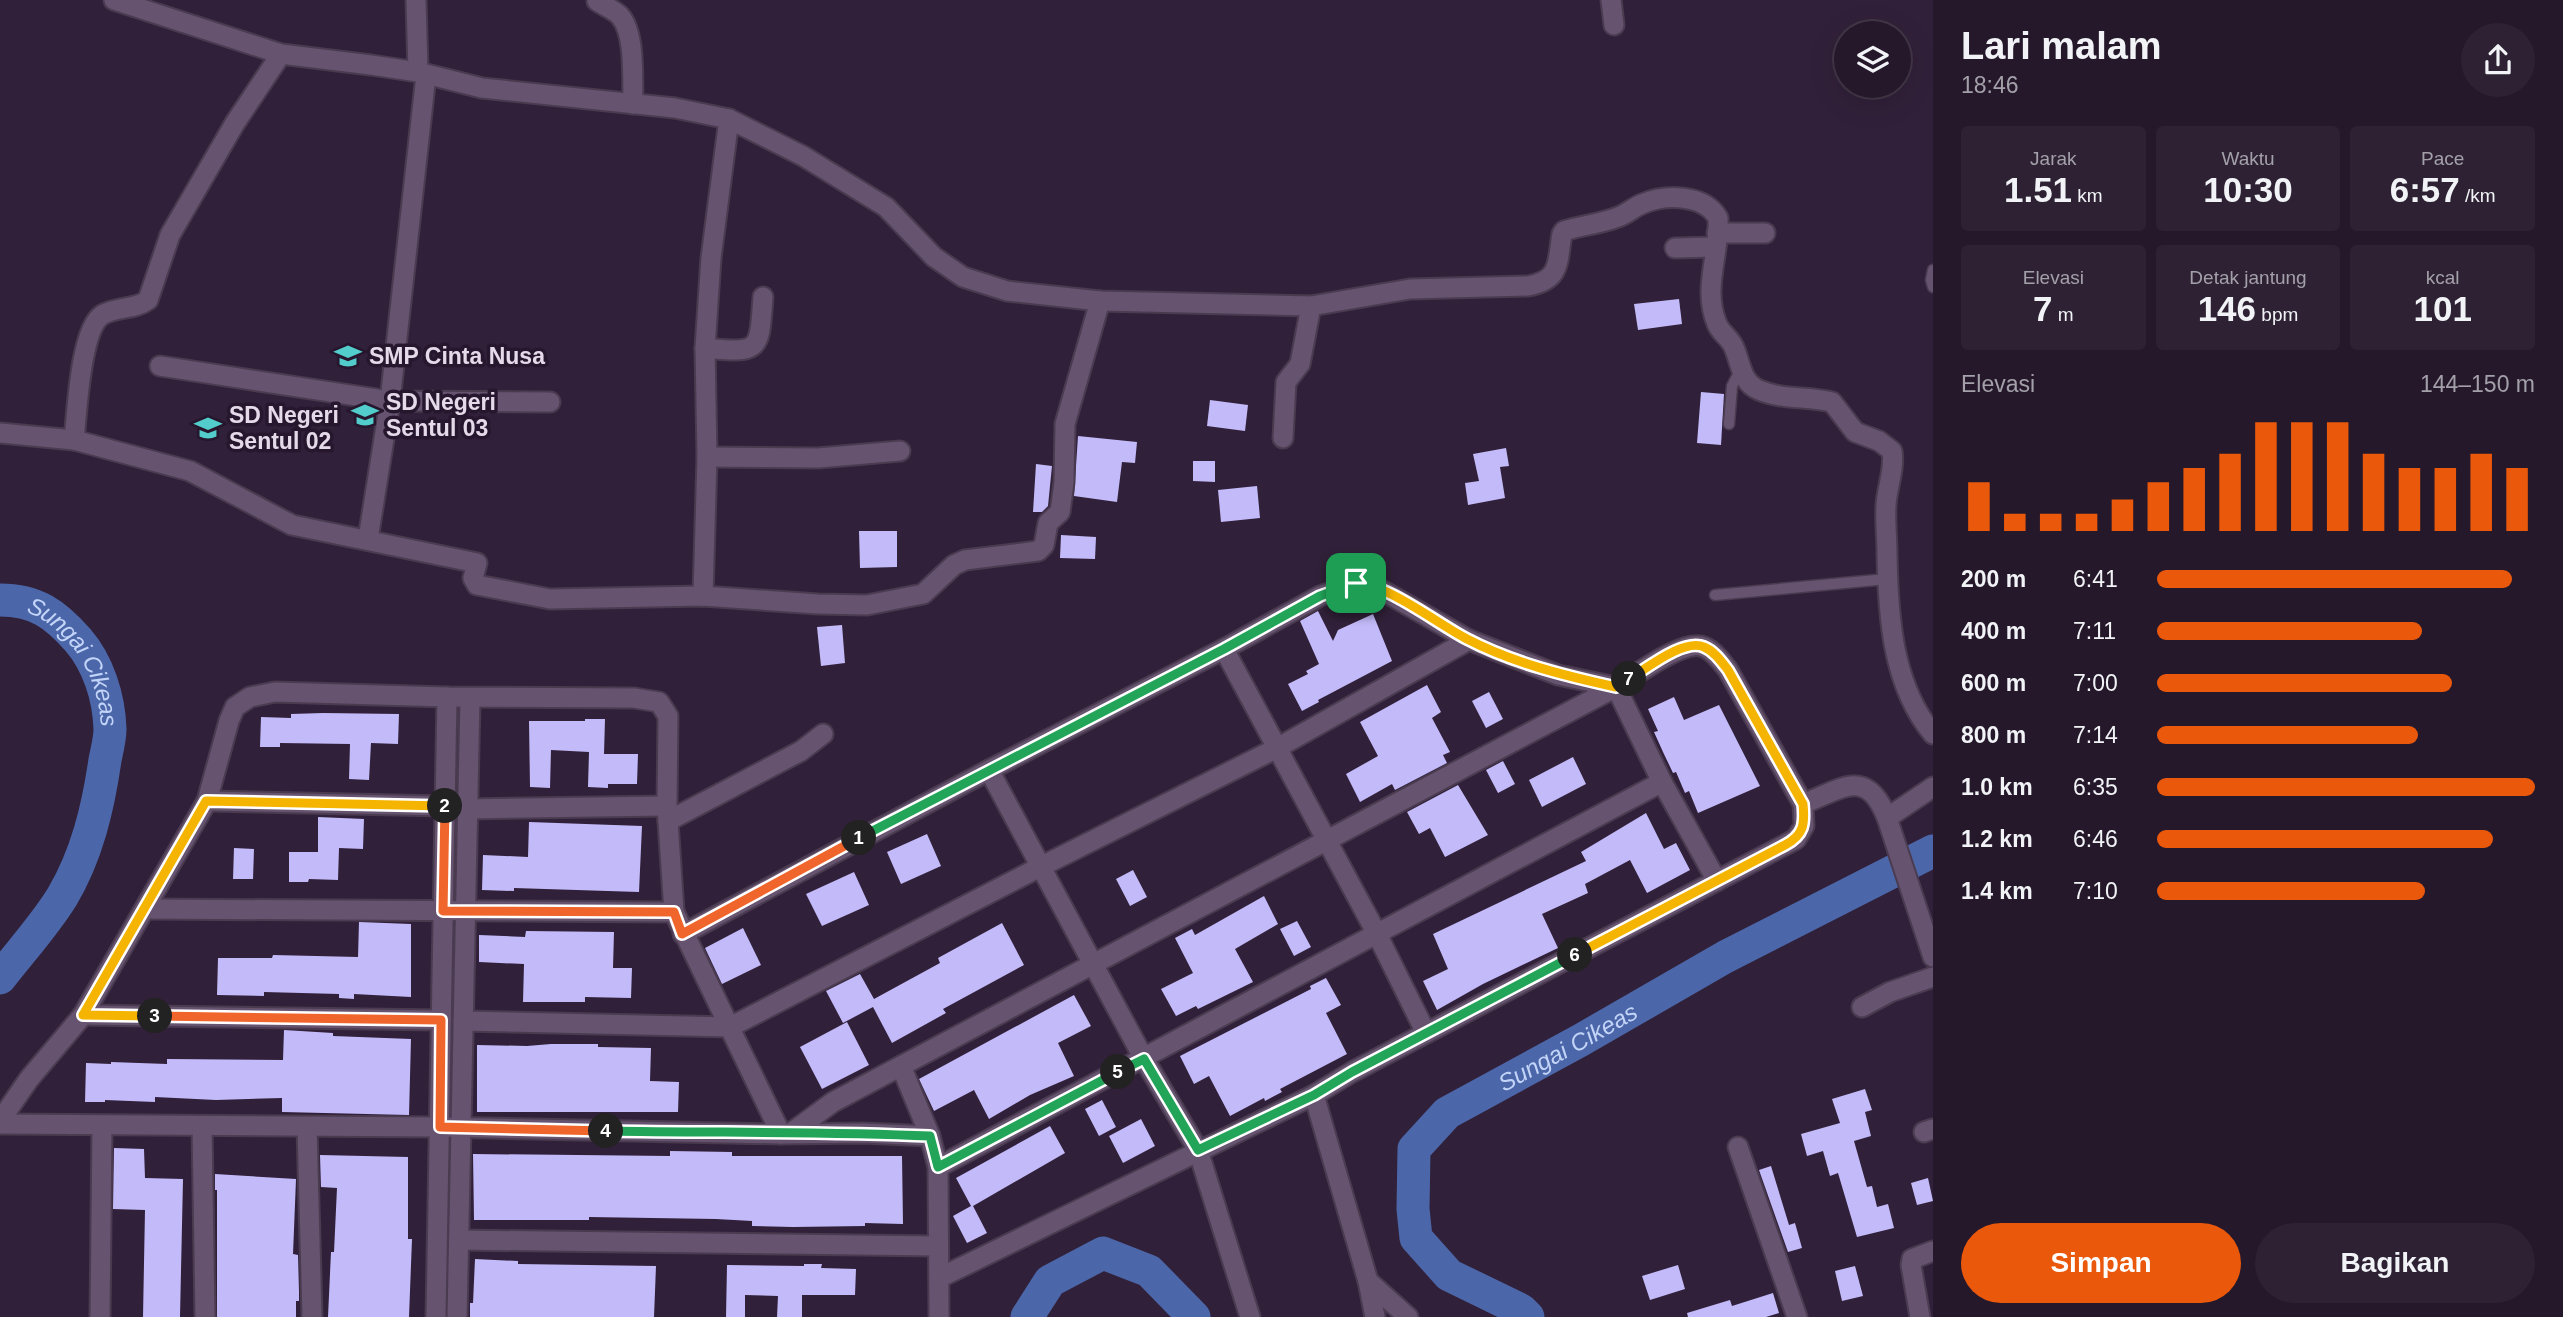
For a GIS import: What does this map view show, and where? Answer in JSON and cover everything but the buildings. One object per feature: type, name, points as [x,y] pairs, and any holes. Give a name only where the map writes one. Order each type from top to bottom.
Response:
[{"type":"street","points":[[114,0],[281,54],[422,74],[482,88],[675,108],[729,118],[803,156],[886,207],[934,257],[963,277],[1007,291],[1100,301],[1311,306],[1410,289],[1538,284],[1553,275],[1557,267],[1564,231],[1620,217],[1640,204],[1652,201],[1684,198],[1700,201],[1718,218],[1711,272],[1713,311],[1717,326],[1733,344],[1741,369],[1753,387],[1760,391],[1801,399],[1832,402],[1855,432],[1879,440],[1892,451],[1886,506],[1887,579],[1895,651],[1901,675],[1920,718],[1933,734]]},
{"type":"street","points":[[368,539],[390,401],[422,74],[416,0]]},
{"type":"street","points":[[1611,0],[1614,25]]},
{"type":"street","points":[[597,1],[620,15],[626,27],[630,39],[633,104]]},
{"type":"street","points":[[74,440],[83,358],[96,321],[111,311],[148,300],[170,235],[235,123],[281,54]]},
{"type":"street","points":[[703,596],[707,457],[705,348],[711,258],[729,118]]},
{"type":"street","points":[[1675,248],[1765,233]]},
{"type":"street","points":[[705,348],[741,350],[756,344],[760,336],[764,297]]},
{"type":"street","points":[[0,433],[74,440],[190,471],[292,525],[477,563],[473,578],[477,585],[550,599],[703,596],[867,605],[923,594],[954,565],[965,560],[1038,551],[1044,545],[1048,523],[1060,512],[1064,482],[1065,424],[1100,301]]},
{"type":"street","points":[[1283,438],[1286,382],[1296,372],[1301,360],[1311,306]]},
{"type":"street","points":[[160,366],[390,401],[550,402]]},
{"type":"street","points":[[707,457],[829,458],[900,451]]},
{"type":"street","points":[[682,934],[1320,596],[1356,583],[1378,587],[1469,640],[1558,674],[1616,687]]},
{"type":"street","points":[[463,1021],[730,1027],[1277,748],[1469,640]]},
{"type":"street","points":[[786,1134],[833,1102],[1616,687],[1682,647],[1704,647],[1717,656],[1728,670],[1803,804],[1804,825],[1796,839],[1352,1072],[1314,1095],[939,1278]]},
{"type":"street","points":[[1224,649],[1377,934],[1426,1033]]},
{"type":"street","points":[[1616,687],[1661,782],[1717,881]]},
{"type":"street","points":[[0,1123],[29,1079],[83,1015],[145,909],[206,801],[235,707],[242,700],[275,692],[470,698],[634,698],[659,702],[667,716],[668,814],[674,912],[682,934],[786,1134]]},
{"type":"street","points":[[436,1317],[447,697]]},
{"type":"street","points":[[457,1317],[470,698]]},
{"type":"street","points":[[466,809],[668,814],[801,751],[823,734]]},
{"type":"street","points":[[989,770],[1144,1059],[1198,1150],[1250,1317]]},
{"type":"street","points":[[938,1167],[1661,782]]},
{"type":"street","points":[[1803,804],[1858,785],[1871,791],[1881,803],[1889,823],[1914,906],[1933,957]]},
{"type":"street","points":[[1889,823],[1933,787]]},
{"type":"street","points":[[206,801],[445,806]]},
{"type":"street","points":[[145,909],[674,912]]},
{"type":"street","points":[[1862,1007],[1889,992],[1933,977]]},
{"type":"street","points":[[83,1015],[441,1020]]},
{"type":"street","points":[[901,1066],[930,1136],[938,1167],[939,1317]]},
{"type":"street","points":[[1314,1095],[1368,1281],[1375,1317]]},
{"type":"street","points":[[0,1123],[307,1128],[440,1127],[930,1136]]},
{"type":"street","points":[[100,1317],[102,1126]]},
{"type":"street","points":[[202,1126],[205,1317]]},
{"type":"street","points":[[307,1128],[312,1317]]},
{"type":"street","points":[[1738,1147],[1797,1317]]},
{"type":"street","points":[[459,1240],[937,1246]]},
{"type":"street","points":[[1920,1317],[1912,1259],[1933,1251]]},
{"type":"street","points":[[1368,1281],[1408,1317]]},
{"type":"lane","points":[[1933,270],[1933,288]]},
{"type":"lane","points":[[1729,424],[1732,386],[1741,369]]},
{"type":"lane","points":[[1715,595],[1887,579]]},
{"type":"waterway","name":"Sungai Cikeas","points":[[0,600],[24,603],[44,610],[78,640],[101,681],[110,729],[95,813],[85,848],[71,881],[40,929],[0,978]]},
{"type":"waterway","name":"Sungai Cikeas","points":[[1528,1317],[1521,1310],[1449,1275],[1416,1238],[1413,1209],[1414,1149],[1447,1113],[1725,957],[1933,851]]},
{"type":"waterway","name":"Sungai Cikeas","points":[[1027,1317],[1050,1281],[1103,1253],[1149,1271],[1194,1317]]},
{"type":"place","name":"SMP Cinta Nusa","points":[[348,356]]},
{"type":"place","name":"SD Negeri Sentul 03","points":[[365,415]]},
{"type":"place","name":"SD Negeri Sentul 02","points":[[208,428]]},
{"type":"route","points":[[1356,583],[1378,587],[1469,640],[1558,674],[1616,687],[1682,647],[1704,647],[1717,656],[1728,670],[1803,804],[1805,820],[1801,834],[1785,845],[1352,1072],[1314,1095],[1198,1150],[1144,1059],[938,1167],[930,1136],[440,1127],[441,1020],[83,1015],[206,801],[445,806],[443,911],[674,912],[682,934],[951,789],[1224,649],[1320,596],[1356,583]]}]
